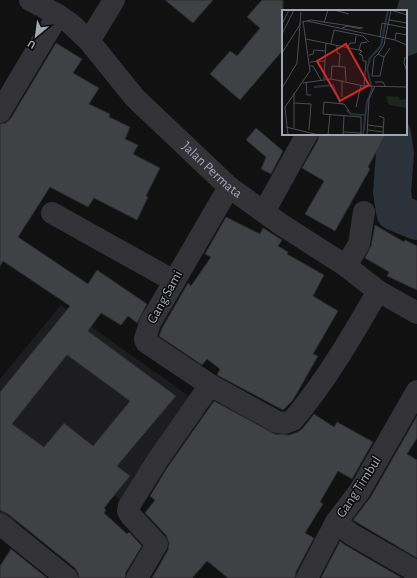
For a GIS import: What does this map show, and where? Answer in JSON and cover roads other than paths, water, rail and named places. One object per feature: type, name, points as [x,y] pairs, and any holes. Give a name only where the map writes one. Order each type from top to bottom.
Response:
[{"type":"street","name":"Jalan Permata","points":[[30,0],[71,24],[89,41],[135,98],[229,187],[346,266],[378,291],[417,313]]},
{"type":"street","points":[[89,41],[114,0]]},
{"type":"street","points":[[0,112],[58,15]]},
{"type":"street","points":[[264,212],[306,135]]},
{"type":"street","name":"Gang Sami","points":[[210,385],[146,342],[145,339],[150,323],[229,187]]},
{"type":"street","points":[[346,266],[359,244],[364,212]]},
{"type":"street","points":[[52,213],[174,280]]},
{"type":"street","points":[[137,578],[156,544],[131,516],[128,511],[129,506],[157,461],[210,385],[277,422],[285,424],[293,420],[339,357],[378,291]]},
{"type":"street","name":"Gang Timbul","points":[[417,391],[359,492],[336,522],[351,534],[417,572]]},
{"type":"street","points":[[307,578],[336,522]]},
{"type":"street","points":[[4,533],[67,578]]},
{"type":"waterway","points":[[407,35],[417,7]]},
{"type":"waterway","points":[[392,135],[395,154],[392,192],[395,212],[417,221]]}]
